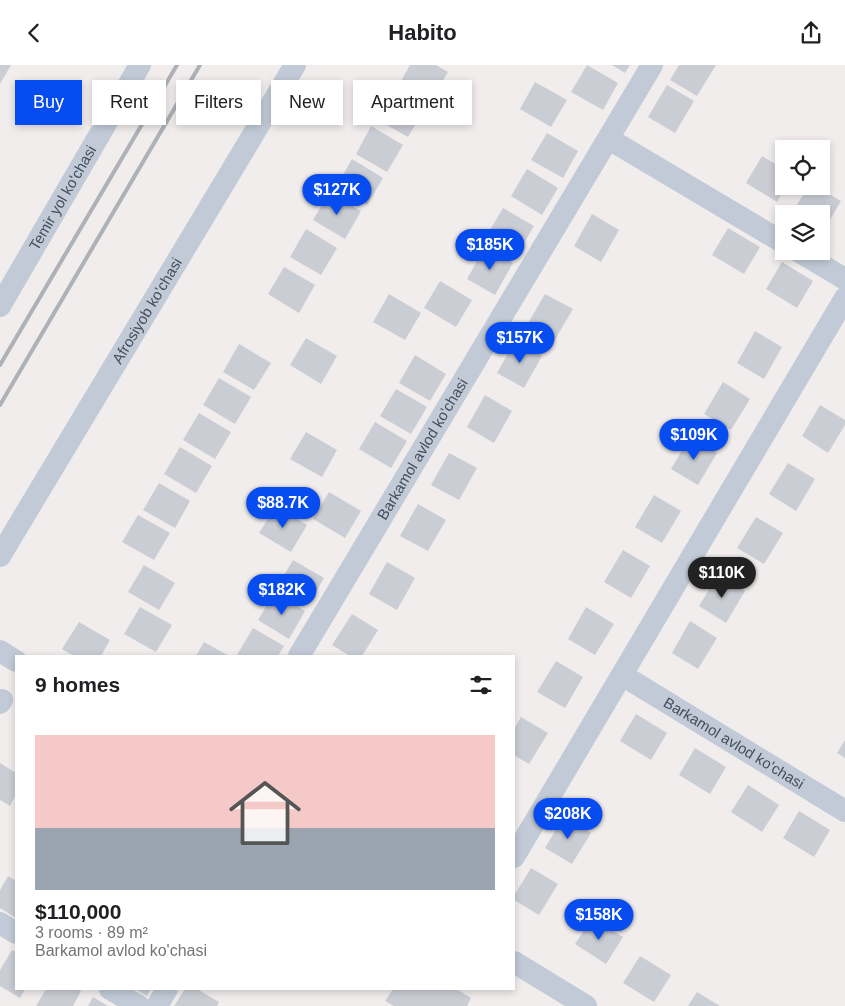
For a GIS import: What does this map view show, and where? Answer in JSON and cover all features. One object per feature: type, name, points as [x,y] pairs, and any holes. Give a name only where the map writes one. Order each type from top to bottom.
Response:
[{"type":"street","name":"Temir yol ko'chasi","points":[[0,306],[140,65]]},
{"type":"street","name":"Afrosiyob ko'chasi","points":[[0,556],[295,65]]},
{"type":"street","name":"Barkamol avlod ko'chasi","points":[[300,655],[652,65]]},
{"type":"street","points":[[609,139],[775,238]]},
{"type":"street","points":[[813,260],[845,279]]},
{"type":"street","points":[[515,855],[845,298]]},
{"type":"street","points":[[0,651],[15,660]]},
{"type":"street","name":"Barkamol avlod ko'chasi","points":[[622,675],[845,811]]},
{"type":"street","points":[[0,923],[15,932]]},
{"type":"street","points":[[515,963],[586,1006]]},
{"type":"street","points":[[112,990],[139,1006]]},
{"type":"street","points":[[157,1006],[166,990]]},
{"type":"building","points":[[0,65],[11,65],[0,84]]},
{"type":"building","points":[[410,65],[436,65],[448,72],[443,80],[402,80]]},
{"type":"building","points":[[587,65],[618,83],[603,110],[571,92]]},
{"type":"building","points":[[612,65],[630,65],[625,73]]},
{"type":"building","points":[[679,65],[716,65],[697,96],[670,80]]},
{"type":"building","points":[[535,82],[567,100],[551,127],[520,109]]},
{"type":"building","points":[[667,85],[694,101],[675,133],[648,117]]},
{"type":"building","points":[[387,125],[415,125],[408,137]]},
{"type":"building","points":[[371,126],[403,145],[387,172],[356,154]]},
{"type":"building","points":[[547,133],[578,151],[563,178],[531,160]]},
{"type":"building","points":[[762,156],[775,164],[775,195],[781,195],[777,202],[746,183]]},
{"type":"building","points":[[352,159],[383,178],[367,205],[336,187]]},
{"type":"building","points":[[527,169],[558,188],[542,215],[511,196]]},
{"type":"building","points":[[329,193],[361,211],[345,239],[313,220]]},
{"type":"building","points":[[830,194],[841,201],[830,220],[830,205],[797,205],[803,195]]},
{"type":"building","points":[[503,208],[534,226],[518,253],[487,235]]},
{"type":"building","points":[[592,214],[619,230],[601,262],[574,246]]},
{"type":"building","points":[[728,228],[760,247],[744,274],[712,255]]},
{"type":"building","points":[[306,229],[337,248],[321,275],[290,257]]},
{"type":"building","points":[[485,247],[513,263],[495,295],[467,279]]},
{"type":"building","points":[[782,262],[813,281],[797,308],[766,289]]},
{"type":"building","points":[[284,267],[315,285],[299,313],[268,294]]},
{"type":"building","points":[[440,281],[472,300],[456,327],[424,308]]},
{"type":"building","points":[[389,294],[421,313],[405,340],[373,322]]},
{"type":"building","points":[[545,294],[573,309],[554,341],[527,325]]},
{"type":"building","points":[[755,331],[782,347],[764,379],[737,363]]},
{"type":"building","points":[[306,338],[337,356],[321,384],[290,365]]},
{"type":"building","points":[[515,341],[542,356],[524,388],[497,373]]},
{"type":"building","points":[[239,344],[271,363],[254,390],[223,372]]},
{"type":"building","points":[[415,355],[446,374],[430,401],[399,383]]},
{"type":"building","points":[[219,378],[251,397],[235,424],[203,405]]},
{"type":"building","points":[[723,382],[750,399],[731,430],[704,414]]},
{"type":"building","points":[[396,389],[427,407],[411,434],[380,416]]},
{"type":"building","points":[[485,395],[512,411],[494,443],[467,427]]},
{"type":"building","points":[[820,405],[845,420],[845,425],[828,453],[802,436]]},
{"type":"building","points":[[199,413],[231,432],[215,459],[183,440]]},
{"type":"building","points":[[375,422],[407,441],[391,468],[359,449]]},
{"type":"building","points":[[306,432],[337,450],[322,477],[290,459]]},
{"type":"building","points":[[690,437],[717,453],[698,485],[671,469]]},
{"type":"building","points":[[180,447],[212,466],[196,493],[164,474]]},
{"type":"building","points":[[449,453],[477,468],[459,500],[431,485]]},
{"type":"building","points":[[788,463],[815,479],[796,511],[769,494]]},
{"type":"building","points":[[159,483],[190,501],[175,528],[143,510]]},
{"type":"building","points":[[329,492],[361,511],[345,538],[313,519]]},
{"type":"building","points":[[654,495],[681,511],[662,543],[635,527]]},
{"type":"building","points":[[418,504],[446,520],[428,551],[400,536]]},
{"type":"building","points":[[276,506],[307,525],[291,552],[259,533]]},
{"type":"building","points":[[138,515],[170,533],[154,560],[122,542]]},
{"type":"building","points":[[756,517],[783,533],[764,564],[737,548]]},
{"type":"building","points":[[623,550],[650,566],[631,598],[604,582]]},
{"type":"building","points":[[293,560],[324,578],[308,605],[277,587]]},
{"type":"building","points":[[387,562],[415,578],[397,610],[369,594]]},
{"type":"building","points":[[144,565],[175,583],[159,610],[128,592]]},
{"type":"building","points":[[718,575],[745,591],[726,623],[699,606]]},
{"type":"building","points":[[274,593],[305,611],[289,639],[258,620]]},
{"type":"building","points":[[140,607],[172,625],[156,652],[124,634]]},
{"type":"building","points":[[586,607],[614,624],[595,655],[568,639]]},
{"type":"building","points":[[352,614],[378,630],[363,655],[348,655],[332,645]]},
{"type":"building","points":[[690,621],[717,638],[698,669],[672,653]]},
{"type":"building","points":[[79,622],[110,640],[102,655],[72,655],[62,649]]},
{"type":"building","points":[[253,628],[284,646],[279,655],[237,655]]},
{"type":"building","points":[[204,642],[227,655],[197,655]]},
{"type":"building","points":[[556,661],[583,677],[565,708],[537,692]]},
{"type":"building","points":[[636,714],[667,733],[651,760],[620,741]]},
{"type":"building","points":[[521,717],[548,733],[529,764],[515,756],[515,727]]},
{"type":"building","points":[[845,740],[845,758],[837,753]]},
{"type":"building","points":[[695,748],[726,767],[710,794],[679,775]]},
{"type":"building","points":[[0,763],[15,772],[15,797],[10,806],[0,800]]},
{"type":"building","points":[[748,785],[779,805],[762,832],[731,812]]},
{"type":"building","points":[[799,811],[830,830],[814,857],[783,838]]},
{"type":"building","points":[[564,816],[591,833],[572,864],[545,848]]},
{"type":"building","points":[[531,868],[558,884],[539,915],[515,901],[515,894]]},
{"type":"building","points":[[8,876],[15,880],[15,917],[0,908],[0,890]]},
{"type":"building","points":[[592,918],[623,937],[606,964],[575,944]]},
{"type":"building","points":[[12,950],[15,952],[15,990],[24,990],[20,998],[0,986],[0,970]]},
{"type":"building","points":[[640,956],[671,975],[654,1002],[623,983]]},
{"type":"building","points":[[45,990],[81,991],[73,1006],[36,1006]]},
{"type":"building","points":[[137,990],[150,990],[147,996]]},
{"type":"building","points":[[184,990],[199,990],[219,1002],[217,1006],[174,1006]]},
{"type":"building","points":[[392,990],[458,990],[471,998],[467,1006],[394,1006],[385,1001]]},
{"type":"building","points":[[697,992],[720,1006],[688,1006]]},
{"type":"building","points":[[93,997],[108,1006],[88,1006]]},
{"type":"railway","points":[[0,365],[177,65]]},
{"type":"railway","points":[[0,405],[200,65]]}]
